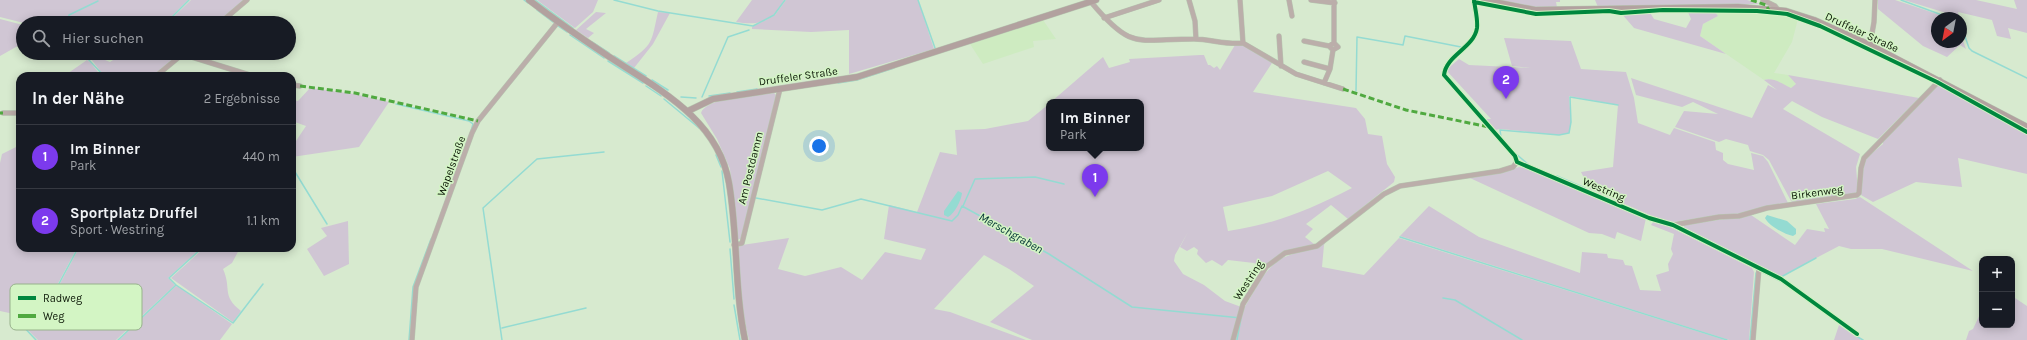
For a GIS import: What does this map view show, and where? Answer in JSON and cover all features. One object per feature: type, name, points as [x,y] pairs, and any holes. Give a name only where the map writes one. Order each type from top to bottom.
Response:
[{"type":"street","points":[[228,16],[247,0]]},
{"type":"street","points":[[529,0],[558,22],[688,111]]},
{"type":"street","points":[[1104,18],[1159,0]]},
{"type":"street","points":[[1189,0],[1195,21],[1196,39]]},
{"type":"street","points":[[1240,0],[1243,43]]},
{"type":"street","points":[[1289,0],[1292,16]]},
{"type":"street","points":[[1311,0],[1334,1],[1332,44]]},
{"type":"street","points":[[1474,0],[1476,33],[1472,41],[1445,67],[1444,75],[1515,156],[1517,162]]},
{"type":"street","name":"Druffeler Straße","points":[[1484,0],[1535,10],[1738,7],[1778,10],[1814,20],[1870,45],[1940,80],[2027,127]]},
{"type":"street","points":[[1763,0],[1776,6],[1778,10]]},
{"type":"street","points":[[1870,45],[1876,0]]},
{"type":"street","points":[[1093,1],[1104,18],[1124,37],[1135,41],[1196,39],[1243,43],[1296,74],[1343,89]]},
{"type":"street","name":"Druffeler Straße","points":[[688,111],[713,99],[857,77],[1093,1]]},
{"type":"street","name":"Wapelstraße","points":[[412,340],[416,287],[472,133],[478,121],[558,22]]},
{"type":"street","points":[[1279,36],[1281,66]]},
{"type":"street","points":[[1304,41],[1332,44],[1338,48],[1333,50],[1330,69],[1324,83]]},
{"type":"street","points":[[161,72],[176,60]]},
{"type":"street","points":[[202,60],[240,72]]},
{"type":"street","points":[[1304,62],[1330,69]]},
{"type":"street","name":"Birkenweg","points":[[1673,225],[1720,217],[1739,216],[1767,208],[1858,195],[1861,168],[1864,158],[1940,80]]},
{"type":"street","points":[[296,86],[300,86]]},
{"type":"street","name":"Am Postdamm","points":[[734,245],[742,243],[780,89]]},
{"type":"street","name":"Am Postdamm","points":[[688,111],[706,129],[714,140],[723,160],[729,183],[739,311],[745,340]]},
{"type":"street","points":[[3,112],[16,113]]},
{"type":"street","name":"Westring","points":[[1233,340],[1243,304],[1266,267],[1274,260],[1286,253],[1317,246],[1384,194],[1400,186],[1500,171],[1513,166],[1517,162],[1649,218],[1673,225],[1781,279],[1858,334]]},
{"type":"street","points":[[1681,224],[1682,230]]},
{"type":"street","points":[[1753,340],[1759,268]]},
{"type":"shaded area","points":[[0,0],[188,0],[172,16],[16,16],[16,21],[0,17]]},
{"type":"shaded area","points":[[191,0],[244,0],[225,16],[174,16]]},
{"type":"shaded area","points":[[537,0],[598,0],[593,12],[575,28]]},
{"type":"shaded area","points":[[752,0],[784,0],[775,13],[764,21],[758,23],[736,22]]},
{"type":"shaded area","points":[[786,0],[918,0],[934,49],[849,74],[849,30],[811,32],[752,29],[752,27],[775,15]]},
{"type":"shaded area","points":[[1497,0],[1560,0],[1560,2],[1556,2],[1557,7],[1538,8]]},
{"type":"shaded area","points":[[1595,0],[1747,0],[1760,4],[1598,7]]},
{"type":"shaded area","points":[[1878,0],[1895,0],[1931,12],[1931,48],[1957,48],[1947,57],[1923,46],[1878,9]]},
{"type":"shaded area","points":[[1904,0],[1976,0],[2017,9],[2014,0],[2027,0],[2027,33],[2008,28],[2011,39],[1997,36],[1992,20],[1967,14],[1967,12],[1943,12]]},
{"type":"shaded area","points":[[1687,10],[1715,12],[1718,16],[1703,24],[1700,36],[1726,54],[1634,28],[1621,13],[1649,11],[1654,19],[1686,28],[1691,19]]},
{"type":"shaded area","points":[[1759,11],[1798,19],[1792,42],[1774,73],[1788,75],[1796,84],[1791,88],[1768,79],[1764,80],[1700,36],[1703,24],[1718,16],[1715,12]]},
{"type":"shaded area","points":[[596,12],[606,13],[586,29],[594,33],[588,38],[576,30]]},
{"type":"shaded area","points":[[658,12],[670,13],[653,44],[634,68],[626,63],[647,47],[652,37]]},
{"type":"shaded area","points":[[0,19],[16,23],[16,47],[0,56]]},
{"type":"shaded area","points":[[1043,20],[1056,39],[1033,41],[1034,47],[983,64],[970,44]]},
{"type":"shaded area","points":[[1504,38],[1571,41],[1581,69],[1626,72],[1634,98],[1638,123],[1670,135],[1674,128],[1715,142],[1716,150],[1723,153],[1723,160],[1728,164],[1754,170],[1751,153],[1763,156],[1768,162],[1788,203],[1737,215],[1719,215],[1673,222],[1659,219],[1590,189],[1581,172],[1613,167],[1618,105],[1569,96],[1571,121],[1569,133],[1559,135],[1501,129],[1494,130],[1486,119],[1491,119],[1446,70],[1459,59],[1469,65],[1531,68],[1512,66]]},
{"type":"shaded area","points":[[1235,45],[1245,46],[1272,63],[1253,92],[1356,108],[1365,119],[1368,134],[1382,136],[1387,164],[1395,177],[1394,182],[1348,219],[1331,205],[1306,224],[1313,229],[1305,237],[1314,244],[1281,255],[1269,262],[1263,268],[1254,263],[1228,260],[1222,266],[1212,260],[1206,263],[1197,254],[1198,250],[1194,247],[1187,251],[1180,247],[1188,232],[1175,255],[1174,261],[1183,274],[1204,285],[1225,301],[1244,308],[1263,276],[1277,260],[1326,241],[1324,245],[1322,267],[1364,275],[1399,238],[1725,340],[1032,340],[990,322],[1034,286],[1009,269],[984,255],[934,309],[950,312],[1026,340],[749,340],[744,317],[740,283],[738,248],[742,245],[789,238],[778,269],[805,276],[841,267],[862,280],[885,252],[921,260],[926,249],[884,239],[889,205],[917,212],[940,152],[957,155],[955,130],[985,129],[1028,121],[1046,106],[1046,151],[1144,151],[1144,99],[1054,99],[1103,57],[1109,68],[1130,62],[1129,59],[1204,55],[1208,65],[1214,68],[1217,66],[1220,70]],"holes":[[[1328,171],[1352,188],[1321,203],[1277,220],[1228,231],[1223,207],[1272,196]]]},
{"type":"shaded area","points":[[87,60],[98,72],[70,72]]},
{"type":"shaded area","points":[[92,60],[105,60],[110,62],[113,60],[172,60],[157,72],[101,72]]},
{"type":"shaded area","points":[[1788,75],[1919,98],[1878,139],[1822,117],[1792,101],[1783,109],[1860,154],[1856,167],[1857,194],[1794,203],[1791,201],[1769,160],[1763,155],[1750,151],[1748,145],[1726,139],[1719,142],[1675,127],[1684,111],[1718,114],[1693,102],[1682,107],[1636,95],[1631,78],[1752,118],[1768,85],[1777,90],[1764,80],[1771,79],[1791,88],[1796,84]]},
{"type":"shaded area","points":[[1938,84],[2027,133],[2027,174],[1958,158],[1962,187],[1916,182],[1873,202],[1861,195],[1865,159],[1883,144],[1883,141]]},
{"type":"shaded area","points":[[310,88],[354,94],[389,102],[359,147],[296,156],[296,141],[306,126],[296,122],[296,101],[298,101]]},
{"type":"shaded area","points":[[774,93],[776,95],[742,238],[737,240],[730,169],[717,139],[701,113],[712,103],[722,100]]},
{"type":"shaded area","points":[[16,147],[16,252],[75,252],[58,284],[10,284],[10,313],[0,311],[0,163],[2,154]]},
{"type":"shaded area","points":[[1519,167],[1525,168],[1646,218],[1641,241],[1617,232],[1615,239],[1602,234],[1589,233],[1470,178],[1502,173]]},
{"type":"shaded area","points":[[1860,197],[1973,271],[1882,249],[1851,249],[1839,246],[1780,277],[1684,229],[1684,225],[1751,215],[1795,245],[1807,229],[1825,232],[1824,228],[1829,229],[1816,204]]},
{"type":"shaded area","points":[[1429,206],[1479,237],[1580,273],[1582,252],[1607,254],[1608,258],[1623,260],[1625,265],[1632,266],[1640,290],[1661,291],[1656,275],[1669,271],[1668,264],[1673,254],[1671,249],[1674,234],[1651,225],[1653,222],[1668,226],[1752,268],[1754,272],[1749,340],[1729,340],[1400,236]]},
{"type":"shaded area","points":[[348,221],[349,264],[324,276],[307,249],[327,236],[321,228]]},
{"type":"shaded area","points":[[77,252],[197,252],[168,278],[175,285],[142,316],[142,284],[60,284]]},
{"type":"shaded area","points":[[200,252],[238,252],[232,263],[223,269],[226,276],[229,296],[241,311],[233,322],[171,278]]},
{"type":"shaded area","points":[[176,286],[232,324],[220,340],[119,340],[130,330],[142,330],[142,318]]},
{"type":"shaded area","points":[[2015,298],[2027,306],[2027,340],[1966,340],[1969,331],[1973,329],[1979,316],[1979,328],[2015,328]]},
{"type":"shaded area","points":[[1839,325],[1860,339],[1861,340],[1834,340]]},
{"type":"shaded area","points":[[28,330],[127,330],[116,340],[38,340]]},
{"type":"water","points":[[958,191],[962,193],[960,200],[955,210],[948,217],[944,215],[944,211]]},
{"type":"water","points":[[1767,215],[1787,221],[1796,229],[1796,234],[1793,236],[1777,229],[1767,221],[1765,218]]},
{"type":"waterway","points":[[173,16],[189,0]]},
{"type":"waterway","points":[[524,0],[528,3]]},
{"type":"waterway","points":[[535,0],[573,28]]},
{"type":"waterway","points":[[614,0],[658,11],[753,26],[774,15],[785,0]]},
{"type":"waterway","points":[[918,0],[935,48]]},
{"type":"waterway","points":[[1901,0],[1934,12]]},
{"type":"waterway","points":[[69,16],[98,1]]},
{"type":"waterway","points":[[537,10],[553,22]]},
{"type":"waterway","points":[[558,26],[567,32]]},
{"type":"waterway","points":[[702,97],[728,37],[749,30]]},
{"type":"waterway","points":[[570,35],[604,58]]},
{"type":"waterway","points":[[1356,91],[1357,37],[1403,45],[1405,36],[1461,47]]},
{"type":"waterway","points":[[592,42],[609,53]]},
{"type":"waterway","points":[[1967,42],[1972,51],[2027,78]]},
{"type":"waterway","points":[[614,56],[646,76]]},
{"type":"waterway","points":[[89,60],[100,72]]},
{"type":"waterway","points":[[608,61],[643,83]]},
{"type":"waterway","points":[[838,83],[857,80],[894,68]]},
{"type":"waterway","points":[[652,80],[668,90]]},
{"type":"waterway","points":[[646,86],[661,96]]},
{"type":"waterway","points":[[737,92],[757,89]]},
{"type":"waterway","points":[[709,96],[730,93]]},
{"type":"waterway","points":[[681,97],[696,98]]},
{"type":"waterway","points":[[1501,137],[1500,130],[1559,135],[1569,133],[1571,122],[1570,97],[1618,105]]},
{"type":"waterway","points":[[664,99],[699,128]]},
{"type":"waterway","points":[[396,104],[469,121],[473,124],[471,131]]},
{"type":"waterway","points":[[502,340],[483,208],[537,159],[604,152]]},
{"type":"waterway","points":[[1515,153],[1529,165]]},
{"type":"waterway","points":[[716,155],[721,167]]},
{"type":"waterway","points":[[722,171],[730,242]]},
{"type":"waterway","points":[[296,174],[327,224]]},
{"type":"waterway","points":[[1557,176],[1585,188]]},
{"type":"waterway","points":[[963,206],[975,179],[1035,177],[1064,184]]},
{"type":"waterway","points":[[445,190],[451,186]]},
{"type":"waterway","name":"Merschgraben","points":[[756,198],[822,210],[861,199],[952,221],[958,215],[962,206],[1049,254],[1132,307],[1241,318],[1237,340]]},
{"type":"waterway","points":[[1400,237],[1727,340]]},
{"type":"waterway","points":[[409,340],[413,287],[431,239]]},
{"type":"waterway","points":[[730,249],[734,299]]},
{"type":"waterway","points":[[59,284],[76,252]]},
{"type":"waterway","points":[[176,285],[169,278],[198,252]]},
{"type":"waterway","points":[[1781,277],[1816,258]]},
{"type":"waterway","name":"Merschgraben","points":[[1762,272],[1780,281],[1803,297]]},
{"type":"waterway","name":"Merschgraben","points":[[1750,340],[1756,273]]},
{"type":"waterway","points":[[176,285],[233,323],[263,284]]},
{"type":"waterway","points":[[142,317],[176,285]]},
{"type":"waterway","points":[[1443,298],[1455,300],[1522,340]]},
{"type":"waterway","points":[[734,305],[740,340]]},
{"type":"waterway","points":[[502,328],[586,308]]},
{"type":"waterway","points":[[27,330],[36,340]]},
{"type":"waterway","points":[[118,340],[129,330]]},
{"type":"waterway","name":"Merschgraben","points":[[1856,336],[1863,340]]},
{"type":"marked path","points":[[1751,0],[1766,5],[1770,12]]},
{"type":"marked path","points":[[300,86],[355,93],[478,121]]},
{"type":"marked path","points":[[1343,89],[1406,110],[1489,127]]},
{"type":"cycle path","points":[[1474,0],[1477,27],[1474,37],[1445,67],[1444,75],[1515,156],[1517,162],[1649,218],[1673,225],[1781,279],[1857,334]]},
{"type":"cycle path","points":[[1474,2],[1536,14],[1609,11],[1621,13],[1663,10],[1757,11],[1787,14],[1820,26],[1937,82],[2027,132]]},
{"type":"place","name":"Sportplatz Druffel","points":[[1506,99]]},
{"type":"place","name":"Im Binner","points":[[1095,197]]}]
